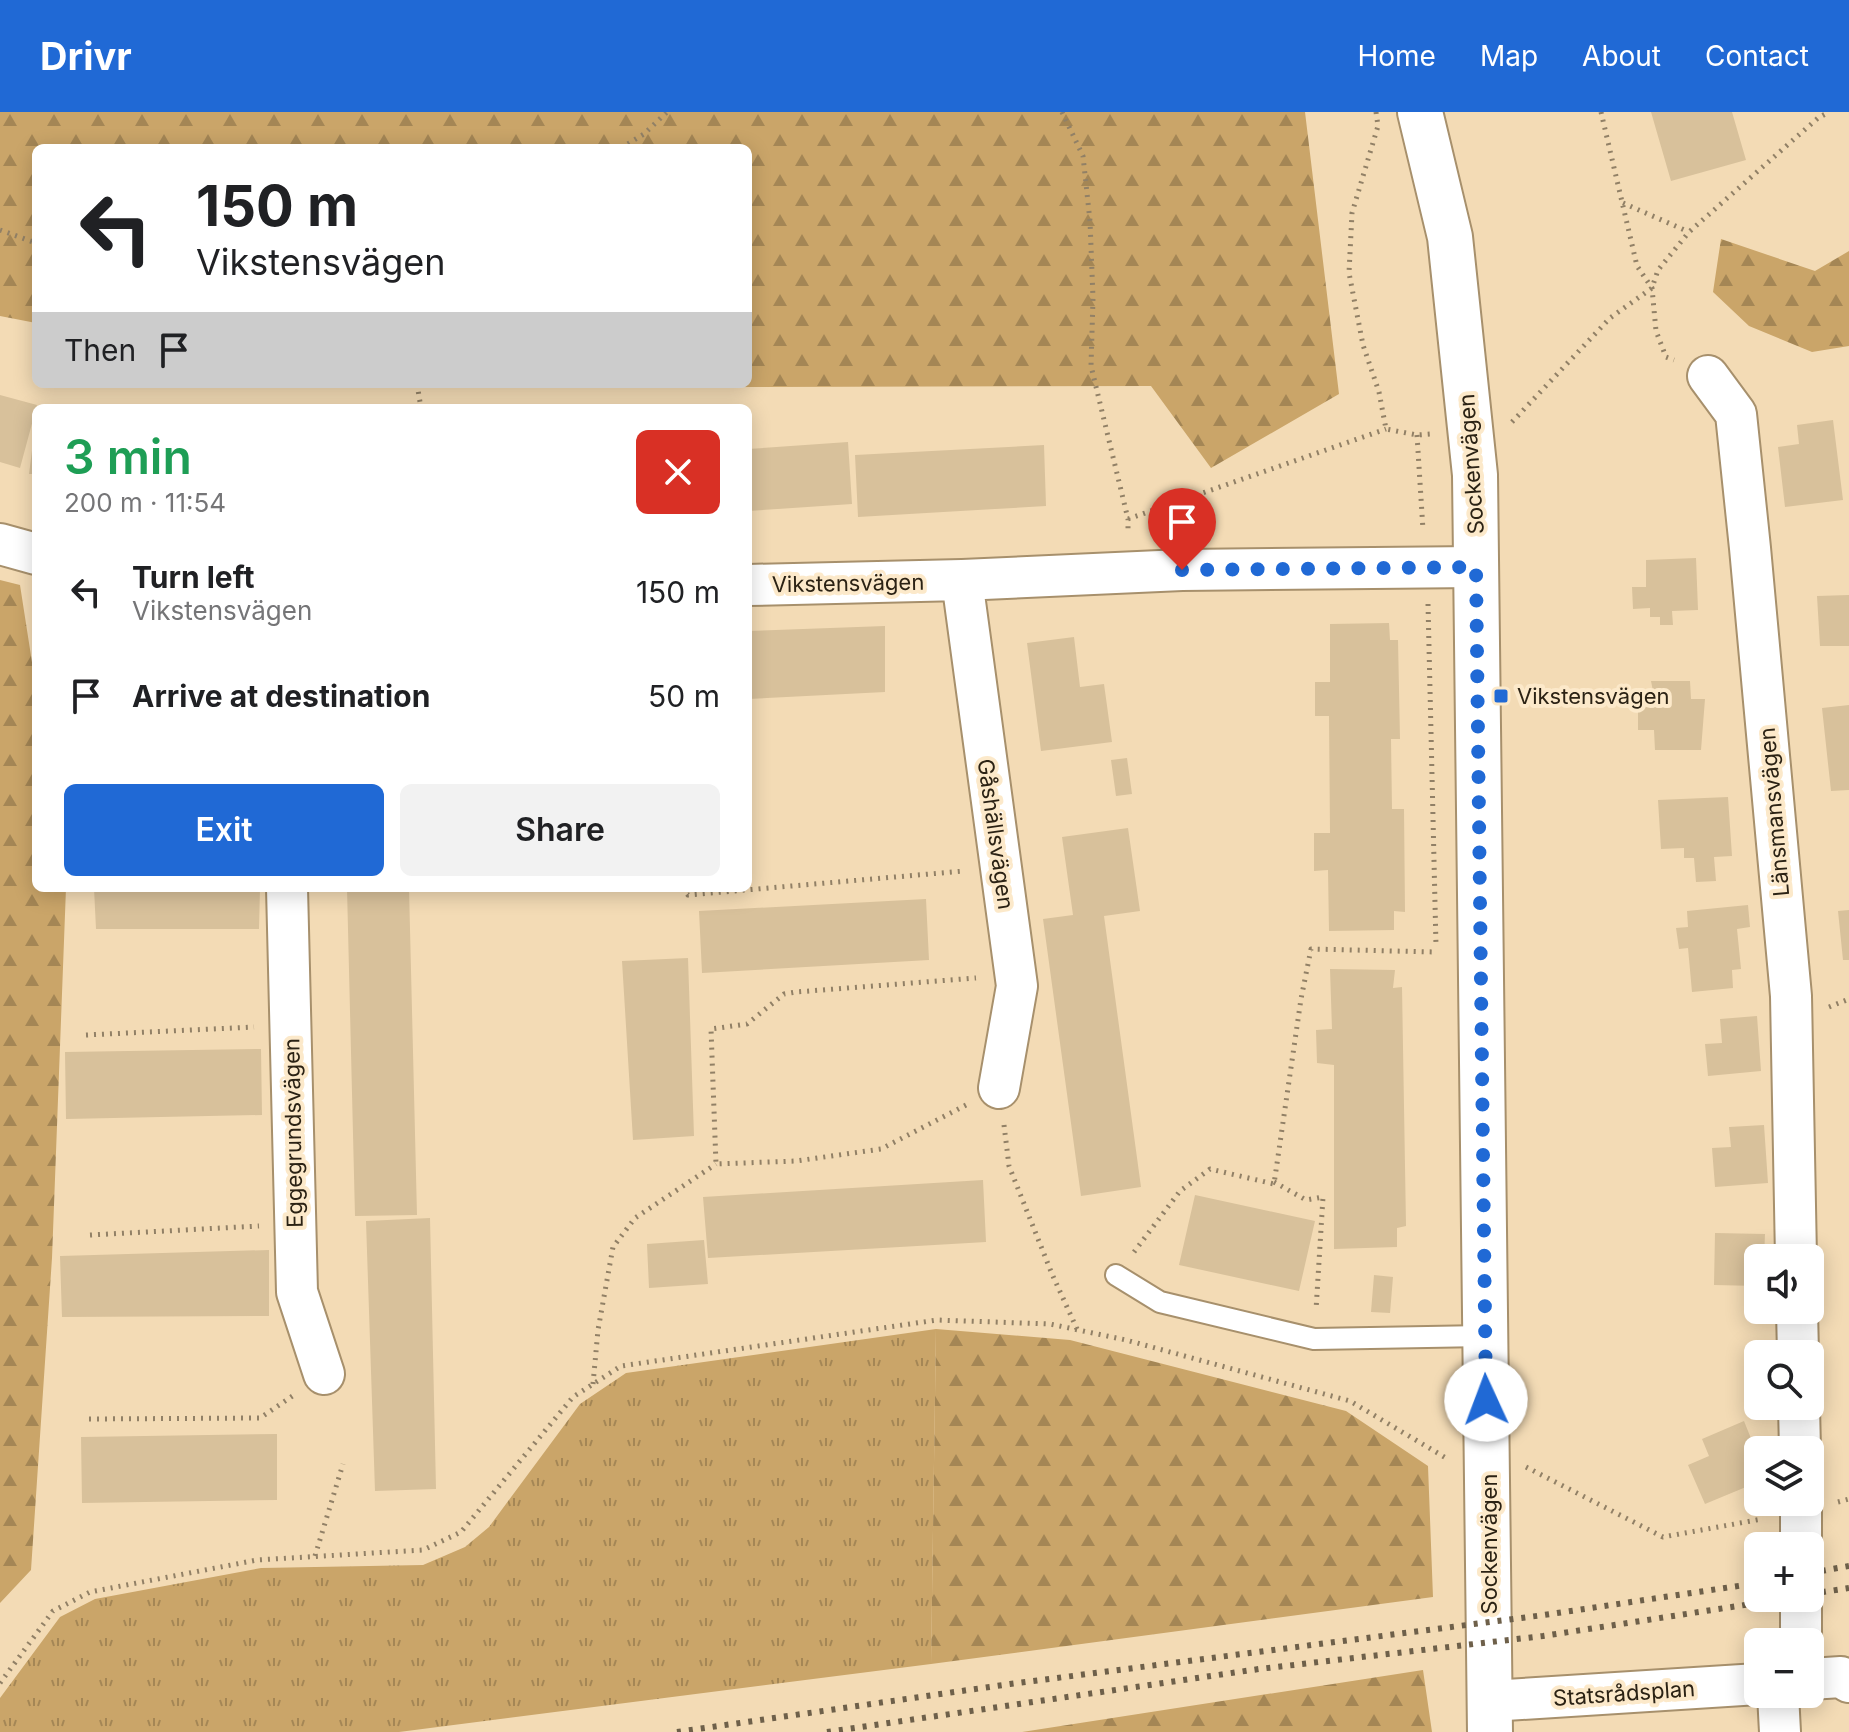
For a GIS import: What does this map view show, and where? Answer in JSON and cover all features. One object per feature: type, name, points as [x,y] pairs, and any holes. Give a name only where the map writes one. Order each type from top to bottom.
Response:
[{"type":"street","name":"Sockenvägen","points":[[1420,112],[1450,237],[1475,475],[1490,1717]]},
{"type":"street","name":"Länsmansvägen","points":[[1708,376],[1736,414],[1750,548],[1791,996],[1796,1244]]},
{"type":"street","points":[[0,544],[32,553]]},
{"type":"street","name":"Vikstensvägen","points":[[752,585],[1131,572],[1476,567]]},
{"type":"street","name":"Gåshällsvägen","points":[[962,580],[1017,986],[999,1088]]},
{"type":"street","name":"Eggegrundsvägen","points":[[287,892],[297,1292],[324,1374]]},
{"type":"street","points":[[1824,1678],[1841,1677],[1849,1682]]},
{"type":"street","name":"Statsrådsplan","points":[[1490,1717],[1744,1686]]},
{"type":"street","points":[[1779,1708],[1780,1732]]},
{"type":"lane","points":[[1116,1275],[1160,1302],[1314,1339],[1484,1336]]},
{"type":"path","points":[[628,144],[644,134],[667,112]]},
{"type":"path","points":[[1062,112],[1083,156],[1090,221],[1093,298],[1091,366],[1128,519],[1131,572]]},
{"type":"path","points":[[1376,112],[1378,126],[1352,213],[1349,273],[1363,345],[1379,392],[1386,429]]},
{"type":"path","points":[[1601,112],[1637,266],[1652,288]]},
{"type":"path","points":[[1708,376],[1666,357],[1656,331],[1652,288],[1658,270],[1689,232],[1818,118],[1829,112]]},
{"type":"path","points":[[1622,203],[1689,232]]},
{"type":"path","points":[[0,230],[32,242]]},
{"type":"path","points":[[1511,422],[1610,318],[1652,288]]},
{"type":"path","points":[[1128,519],[1386,429],[1417,435],[1426,567]]},
{"type":"path","points":[[752,889],[1001,868]]},
{"type":"path","points":[[685,892],[688,895],[723,892]]},
{"type":"path","points":[[1274,1182],[1311,949],[1436,952]]},
{"type":"path","points":[[716,1164],[711,1029],[747,1024],[784,994],[1015,975]]},
{"type":"path","points":[[86,1035],[291,1025]]},
{"type":"path","points":[[593,1384],[598,1330],[613,1247],[635,1218],[716,1164],[796,1161],[881,1149],[999,1088],[1009,1166],[1078,1330]]},
{"type":"path","points":[[1116,1275],[1180,1191],[1210,1169],[1274,1182],[1306,1200],[1323,1197],[1314,1339]]},
{"type":"path","points":[[90,1235],[295,1224]]},
{"type":"path","points":[[0,1683],[53,1611],[90,1592],[257,1560],[423,1550],[461,1532],[573,1397],[621,1366],[937,1320],[1050,1324],[1126,1340],[1350,1401],[1448,1459],[1520,1464],[1663,1537],[1801,1520],[1849,1499]]},
{"type":"path","points":[[89,1419],[260,1418],[324,1374]]},
{"type":"path","points":[[315,1556],[343,1464]]},
{"type":"green space","points":[[0,112],[1305,112],[1339,394],[1211,468],[1151,386],[752,387],[752,144],[32,144],[32,322],[0,316]]},
{"type":"green space","points":[[1721,239],[1815,271],[1849,251],[1849,346],[1812,352],[1749,326],[1713,292]]},
{"type":"green space","points":[[0,580],[20,585],[32,662],[32,892],[66,892],[52,1258],[31,1570],[0,1603]]},
{"type":"green space","points":[[936,1329],[931,1664],[399,1732],[0,1732],[0,1698],[60,1617],[95,1599],[261,1568],[423,1565],[465,1547],[489,1527],[580,1404],[626,1373]]},
{"type":"green space","points":[[936,1329],[1070,1340],[1346,1411],[1428,1466],[1433,1597],[931,1664]]},
{"type":"green space","points":[[1423,1670],[1432,1732],[1022,1732]]},
{"type":"building","points":[[1651,112],[1732,112],[1746,160],[1671,181]]},
{"type":"building","points":[[0,395],[33,404],[32,424],[20,468],[0,462]]},
{"type":"building","points":[[1833,420],[1843,500],[1785,507],[1778,447],[1799,444],[1797,425]]},
{"type":"building","points":[[848,442],[852,504],[752,511],[752,449]]},
{"type":"building","points":[[1044,445],[1046,506],[858,517],[855,455]]},
{"type":"building","points":[[1696,558],[1698,610],[1672,611],[1673,625],[1660,625],[1660,617],[1650,617],[1650,608],[1633,609],[1632,587],[1646,587],[1646,560]]},
{"type":"building","points":[[1849,595],[1849,646],[1820,646],[1817,596]]},
{"type":"building","points":[[1389,623],[1390,640],[1398,640],[1400,739],[1391,739],[1392,809],[1404,809],[1405,912],[1394,911],[1394,930],[1329,931],[1328,870],[1314,871],[1314,833],[1330,833],[1329,716],[1315,716],[1315,682],[1330,682],[1330,624]]},
{"type":"building","points":[[885,626],[885,692],[752,699],[752,631]]},
{"type":"building","points":[[1074,637],[1080,687],[1104,684],[1112,742],[1041,751],[1027,643]]},
{"type":"building","points":[[1651,681],[1690,681],[1691,699],[1705,699],[1701,750],[1655,750],[1654,730],[1638,730],[1638,705],[1656,706]]},
{"type":"building","points":[[1849,705],[1849,790],[1831,791],[1822,708]]},
{"type":"building","points":[[1127,758],[1132,794],[1116,796],[1111,760]]},
{"type":"building","points":[[1728,797],[1732,856],[1714,857],[1716,881],[1696,882],[1694,858],[1684,858],[1684,848],[1661,849],[1658,800]]},
{"type":"building","points":[[1128,828],[1140,911],[1104,916],[1141,1187],[1081,1196],[1043,919],[1073,915],[1062,837]]},
{"type":"building","points":[[94,892],[260,892],[259,929],[96,929]]},
{"type":"building","points":[[347,892],[409,892],[417,1215],[355,1216]]},
{"type":"building","points":[[926,899],[929,960],[702,973],[699,911]]},
{"type":"building","points":[[1748,905],[1750,927],[1737,929],[1741,969],[1732,970],[1733,988],[1692,992],[1688,948],[1679,949],[1676,928],[1688,927],[1687,911]]},
{"type":"building","points":[[1849,910],[1849,960],[1843,960],[1838,911]]},
{"type":"building","points":[[688,958],[694,1136],[633,1140],[622,961]]},
{"type":"building","points":[[1330,969],[1395,970],[1393,988],[1402,987],[1406,1226],[1397,1228],[1397,1247],[1334,1249],[1334,1065],[1317,1063],[1316,1030],[1332,1029]]},
{"type":"building","points":[[1757,1016],[1761,1071],[1708,1076],[1705,1044],[1722,1043],[1720,1019]]},
{"type":"building","points":[[261,1049],[262,1115],[66,1119],[65,1052]]},
{"type":"building","points":[[1764,1125],[1768,1183],[1715,1187],[1712,1148],[1731,1147],[1729,1127]]},
{"type":"building","points":[[983,1180],[986,1242],[708,1258],[703,1197]]},
{"type":"building","points":[[1195,1195],[1315,1221],[1299,1291],[1179,1265]]},
{"type":"building","points":[[430,1218],[436,1489],[375,1491],[366,1221]]},
{"type":"building","points":[[1715,1233],[1765,1234],[1765,1244],[1744,1244],[1744,1286],[1714,1285]]},
{"type":"building","points":[[704,1240],[708,1284],[649,1288],[647,1244]]},
{"type":"building","points":[[269,1250],[269,1316],[62,1317],[60,1256]]},
{"type":"building","points":[[1374,1275],[1393,1277],[1390,1313],[1371,1312]]},
{"type":"building","points":[[1744,1421],[1750,1436],[1744,1436],[1744,1488],[1705,1504],[1688,1465],[1709,1456],[1702,1439]]},
{"type":"building","points":[[277,1434],[277,1500],[82,1503],[81,1437]]},
{"type":"railway","points":[[1824,1570],[1849,1566]]},
{"type":"railway","points":[[677,1732],[1744,1585]]},
{"type":"railway","points":[[1824,1592],[1849,1588]]},
{"type":"railway","points":[[827,1732],[1259,1669],[1543,1636],[1744,1605]]},
{"type":"place","name":"Vikstensvägen","points":[[1501,696]]},
{"type":"route","points":[[1182,570],[1476,567],[1486,1400]]}]
